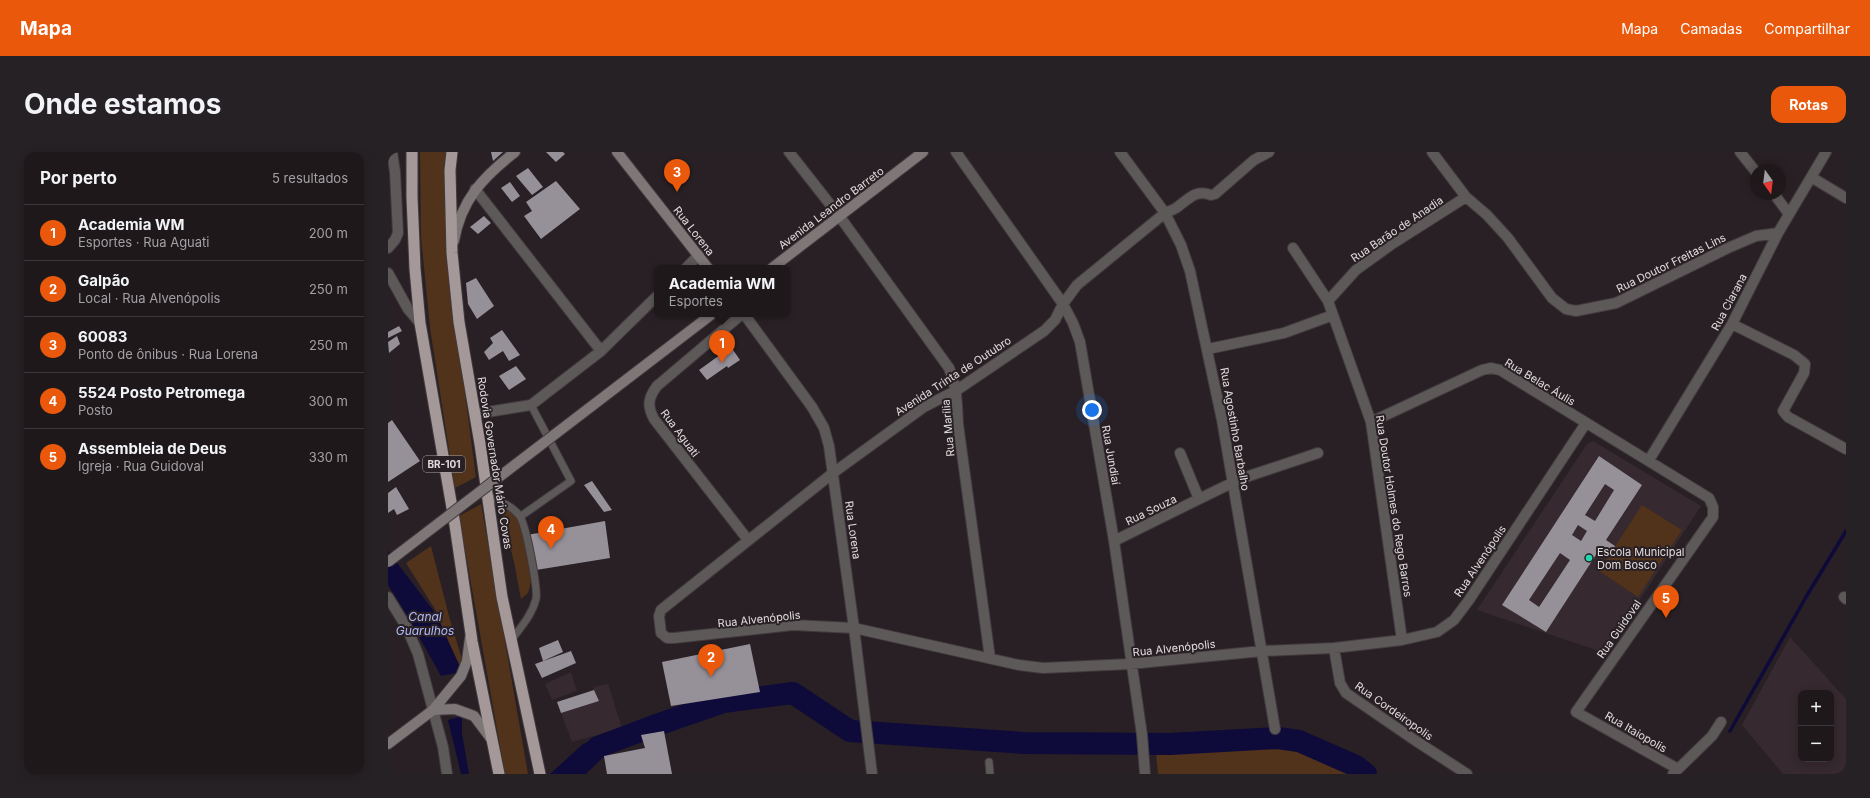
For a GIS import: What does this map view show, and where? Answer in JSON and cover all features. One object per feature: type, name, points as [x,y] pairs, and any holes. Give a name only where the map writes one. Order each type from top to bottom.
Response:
[{"type":"highway","name":"BR-101","points":[[412,152],[414,261],[420,323],[471,629],[499,774]]},
{"type":"highway","name":"Rodovia Governador Mário Covas","points":[[452,152],[450,170],[452,253],[459,322],[488,496],[502,597],[540,774]]},
{"type":"main road","points":[[452,253],[456,231],[475,189],[495,168],[515,152]]},
{"type":"main road","name":"Rua Lorena","points":[[617,152],[706,265]]},
{"type":"main road","name":"Avenida Leandro Barreto","points":[[776,265],[923,152]]},
{"type":"main road","points":[[388,562],[708,317]]},
{"type":"main road","points":[[388,744],[433,710],[461,676],[467,661],[471,629]]},
{"type":"main road","points":[[433,710],[449,709],[474,716],[494,743]]},
{"type":"street","points":[[388,248],[395,240],[398,233],[395,172],[392,152]]},
{"type":"street","name":"Rua Marília","points":[[789,152],[840,217],[949,368],[957,390],[958,424],[990,658]]},
{"type":"street","name":"Rua Jundiaí","points":[[956,152],[1063,304],[1074,323],[1080,342],[1114,541],[1130,664],[1142,735],[1145,774]]},
{"type":"street","name":"Rua Agostinho Barbalho","points":[[1120,152],[1165,213],[1181,245],[1190,271],[1208,349],[1233,482],[1275,729]]},
{"type":"street","name":"Avenida Trinta de Outubro","points":[[661,633],[659,616],[661,610],[748,540],[833,473],[924,408],[957,390],[1044,331],[1054,320],[1063,304],[1077,285],[1165,213],[1179,206],[1195,194],[1215,194],[1254,160],[1269,152]]},
{"type":"street","name":"Rua Doutor Freitas Lins","points":[[1432,152],[1466,198],[1487,215],[1508,238],[1552,298],[1566,309],[1576,311],[1616,303],[1728,248],[1756,236],[1778,233]]},
{"type":"street","points":[[1740,152],[1750,164]]},
{"type":"street","name":"Rua Clarana","points":[[1649,460],[1732,324],[1778,233],[1826,152]]},
{"type":"street","points":[[1811,177],[1846,198]]},
{"type":"street","points":[[475,189],[601,351]]},
{"type":"street","name":"Rua Barão de Anadia","points":[[1328,302],[1356,270],[1392,244],[1466,198]]},
{"type":"street","points":[[1778,200],[1789,214]]},
{"type":"street","name":"Rua Doutor Holmes do Rego Barros","points":[[1294,248],[1328,302],[1371,422],[1402,640]]},
{"type":"street","points":[[689,265],[699,255]]},
{"type":"street","points":[[388,273],[408,309],[420,323]]},
{"type":"street","points":[[475,414],[531,405],[601,351],[654,299]]},
{"type":"street","points":[[1208,349],[1284,333],[1333,315]]},
{"type":"street","name":"Rua Aguati","points":[[739,317],[657,386],[651,394],[648,402],[654,419],[748,540]]},
{"type":"street","name":"Rua Lorena","points":[[745,317],[812,407],[824,428],[829,446],[872,774]]},
{"type":"street","points":[[1732,324],[1794,355],[1805,364],[1804,373],[1783,411],[1788,417],[1846,449]]},
{"type":"street","name":"Rua Belac Áulis","points":[[1371,422],[1482,370],[1491,368],[1500,370],[1649,460]]},
{"type":"street","name":"Rua Alvenópolis","points":[[661,633],[667,638],[674,638],[793,625],[854,628],[1019,665],[1043,668],[1130,664],[1262,651],[1334,648],[1402,640],[1437,632],[1454,620],[1469,600],[1586,423]]},
{"type":"street","points":[[1180,453],[1199,499]]},
{"type":"street","name":"Rua Souza","points":[[1114,541],[1233,482],[1318,453]]},
{"type":"street","name":"Rua Guidoval","points":[[1576,712],[1712,517],[1713,507],[1709,498],[1649,460]]},
{"type":"street","points":[[388,597],[407,628],[418,654],[443,747],[447,774]]},
{"type":"street","name":"Rua Cordeiropolis","points":[[1334,648],[1340,683],[1346,693],[1467,774]]},
{"type":"street","name":"Rua Itaiopolis","points":[[1576,712],[1675,772]]},
{"type":"street","points":[[1675,772],[1712,736],[1721,722]]},
{"type":"lane","points":[[521,516],[572,481],[531,405]]},
{"type":"lane","points":[[488,496],[512,507],[521,516],[535,576],[536,598],[529,615],[512,639]]},
{"type":"lane","points":[[989,762],[990,774]]},
{"type":"shaded area","points":[[420,152],[448,152],[456,326],[476,477],[455,488],[430,328],[421,237]]},
{"type":"shaded area","name":"Escola Municipal Dom Bosco","points":[[1593,441],[1701,506],[1605,653],[1477,610],[1587,444]]},
{"type":"shaded area","points":[[499,503],[518,519],[524,538],[531,582],[528,593],[521,599],[514,562]]},
{"type":"shaded area","points":[[481,504],[528,774],[505,774],[459,516]]},
{"type":"shaded area","points":[[1642,505],[1682,530],[1638,597],[1599,571]]},
{"type":"shaded area","points":[[431,546],[450,620],[462,659],[461,669],[443,630],[438,614],[406,563]]},
{"type":"shaded area","points":[[1790,637],[1846,699],[1846,774],[1783,774],[1742,725]]},
{"type":"shaded area","points":[[571,672],[577,691],[552,700],[545,684]]},
{"type":"shaded area","points":[[608,684],[622,728],[572,742],[561,713],[599,701],[593,687]]},
{"type":"shaded area","points":[[1278,738],[1349,774],[1158,774],[1156,752]]},
{"type":"water","name":"Canal Guarulhos","points":[[388,551],[436,614],[461,672],[441,676],[388,585]]},
{"type":"water","points":[[462,716],[462,734],[469,774],[461,774],[448,720]]},
{"type":"water","points":[[630,727],[631,739],[601,752],[573,774],[550,774],[583,744]]},
{"type":"building","points":[[491,152],[503,152],[493,161]]},
{"type":"building","points":[[546,152],[563,152],[565,154],[556,162]]},
{"type":"building","points":[[528,168],[543,187],[532,195],[516,176]]},
{"type":"building","points":[[556,181],[580,209],[541,239],[524,216],[532,211],[526,202]]},
{"type":"building","points":[[510,182],[520,196],[512,202],[501,188]]},
{"type":"building","points":[[484,216],[491,223],[478,234],[470,227]]},
{"type":"building","points":[[476,278],[494,306],[477,319],[468,304],[466,283]]},
{"type":"building","points":[[399,326],[402,331],[388,338],[388,332]]},
{"type":"building","points":[[502,330],[520,355],[509,361],[503,351],[489,360],[484,352],[493,343],[490,338]]},
{"type":"building","points":[[397,336],[400,344],[389,353],[388,342]]},
{"type":"building","points":[[731,347],[740,360],[728,368],[727,366],[707,380],[699,370]]},
{"type":"building","points":[[516,366],[526,379],[509,390],[499,376]]},
{"type":"building","points":[[392,420],[420,461],[388,482],[388,423]]},
{"type":"building","points":[[1599,456],[1642,485],[1606,540],[1615,546],[1611,553],[1601,547],[1546,632],[1502,605]],"holes":[[[1605,484],[1614,490],[1595,521],[1585,515]],[[1578,525],[1587,531],[1581,541],[1572,535]],[[1560,553],[1570,560],[1539,607],[1529,600]]]},
{"type":"building","points":[[592,481],[612,510],[604,512],[584,485]]},
{"type":"building","points":[[396,487],[409,509],[397,515],[394,509],[388,513],[388,493]]},
{"type":"building","points":[[605,521],[610,558],[536,570],[527,535]]},
{"type":"building","points":[[558,640],[563,652],[543,661],[539,648]]},
{"type":"building","points":[[750,644],[760,692],[671,706],[662,662]]},
{"type":"building","points":[[571,651],[576,663],[542,678],[535,664]]},
{"type":"building","points":[[594,690],[599,701],[561,713],[557,702]]},
{"type":"building","points":[[664,731],[672,774],[607,774],[604,756],[645,748],[641,735]]},
{"type":"waterway","points":[[1730,731],[1806,597],[1846,531]]},
{"type":"waterway","points":[[570,774],[598,747],[651,727],[723,702],[793,693],[850,731],[1024,743],[1170,744],[1278,738],[1299,741],[1356,766],[1366,774]]},
{"type":"place","name":"60083","points":[[677,192]]},
{"type":"place","name":"Academia WM","points":[[722,363]]},
{"type":"place","name":"5524 Posto Petromega","points":[[551,549]]},
{"type":"place","name":"Escola Municipal Dom Bosco","points":[[1589,558]]},
{"type":"place","name":"Assembleia de Deus","points":[[1666,618]]},
{"type":"place","name":"Galpão","points":[[711,677]]}]
